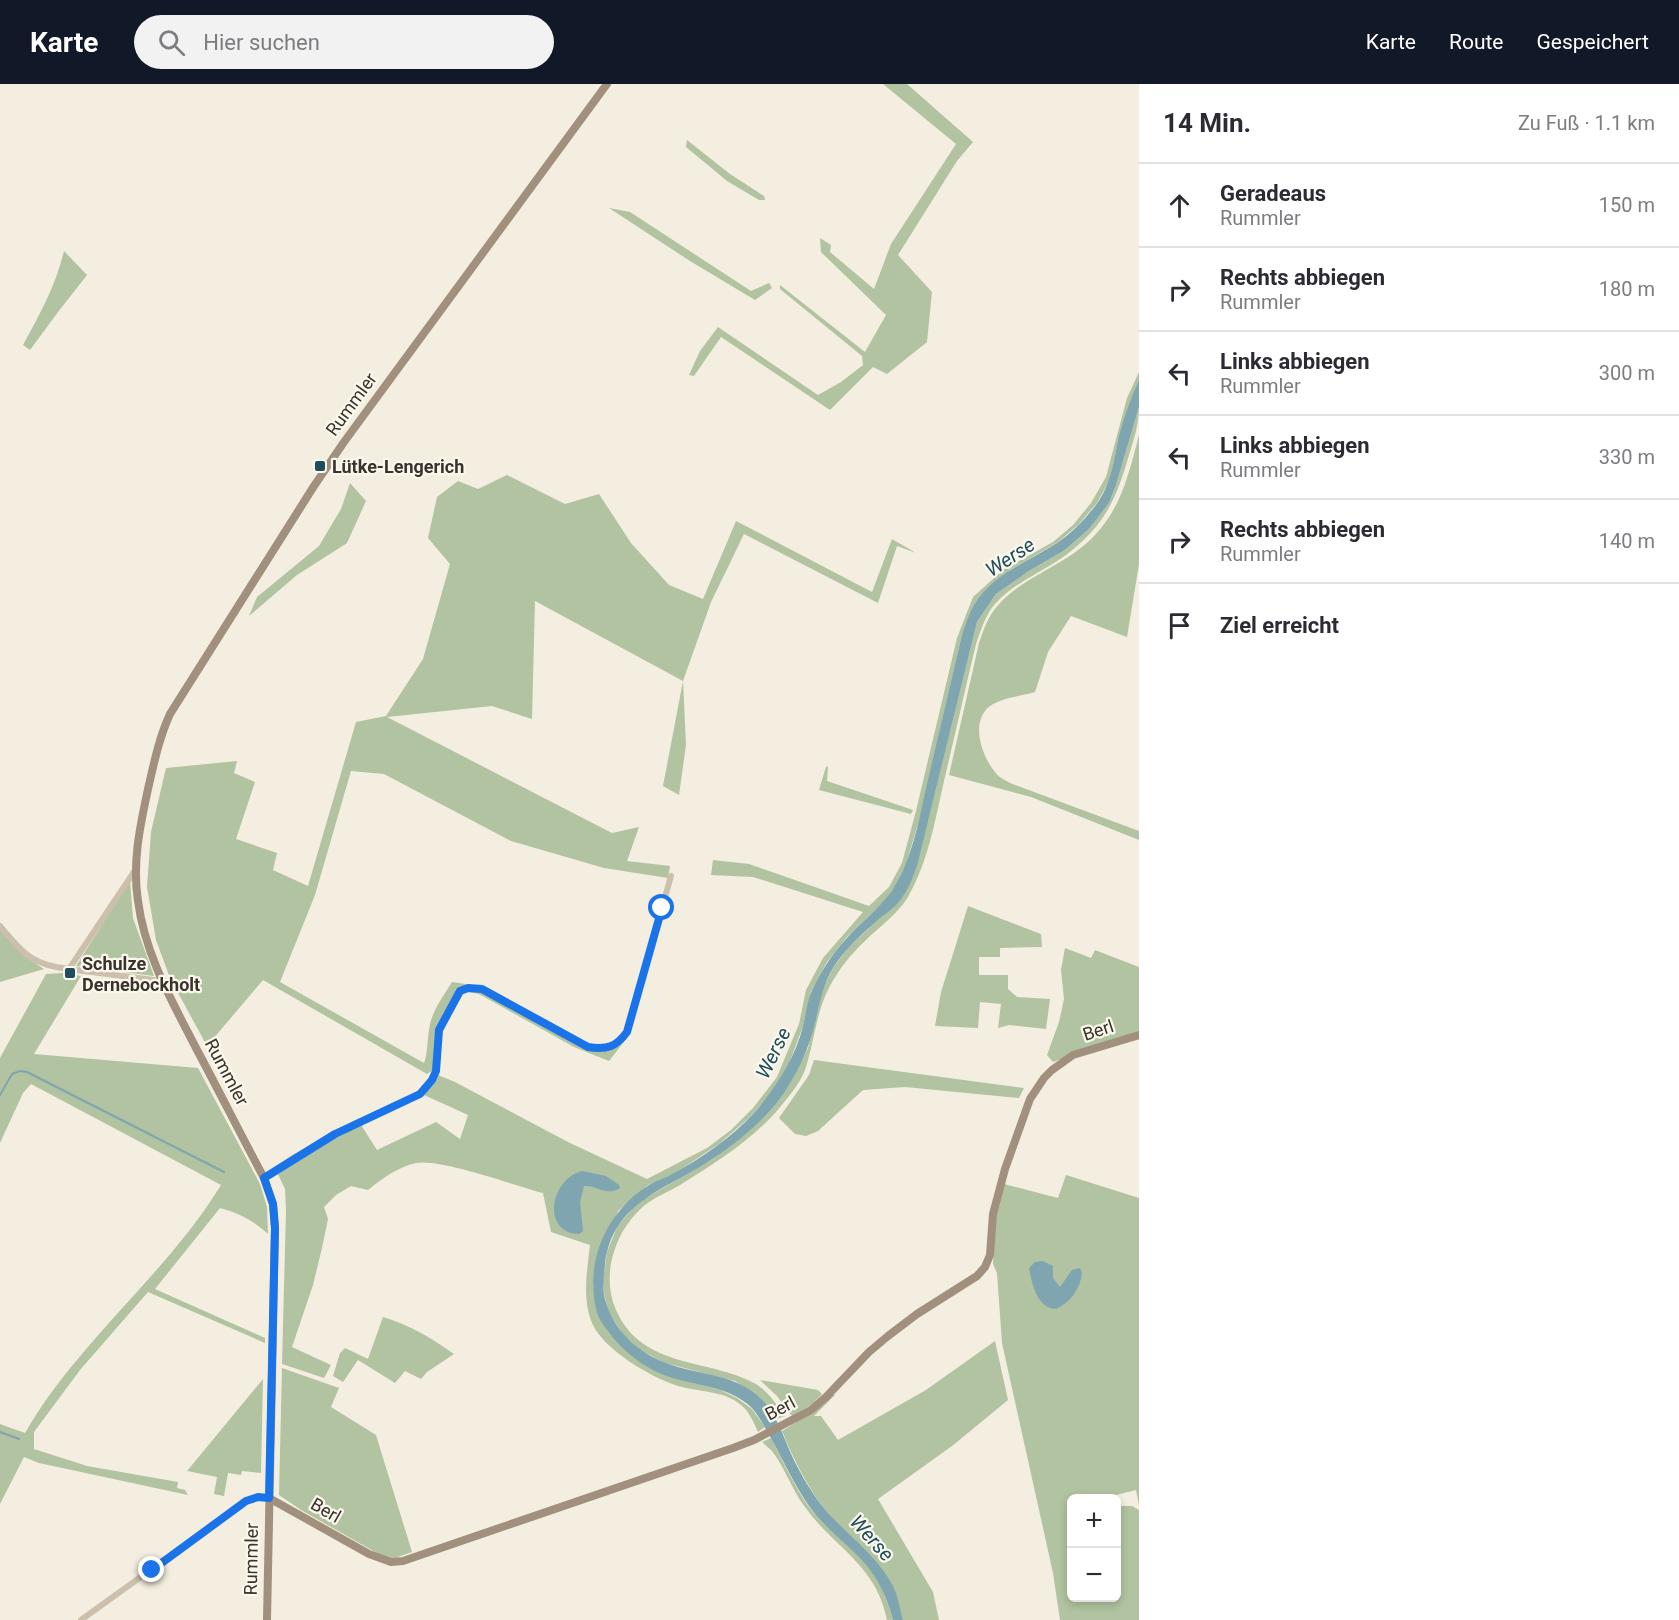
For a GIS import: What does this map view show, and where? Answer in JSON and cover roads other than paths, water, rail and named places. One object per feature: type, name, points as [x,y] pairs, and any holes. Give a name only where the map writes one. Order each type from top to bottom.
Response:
[{"type":"main road","name":"Rummler","points":[[267,1620],[275,1228],[273,1204],[264,1178],[161,981],[143,929],[137,901],[136,869],[141,822],[154,762],[166,725],[177,703],[339,449],[607,84]]},
{"type":"main road","name":"Berl","points":[[269,1498],[369,1554],[391,1562],[419,1556],[722,1452],[787,1423],[820,1403],[888,1336],[917,1314],[982,1272],[990,1255],[993,1214],[1005,1169],[1037,1087],[1052,1070],[1073,1055],[1139,1035]]},
{"type":"street","points":[[69,969],[129,876],[136,869]]},
{"type":"street","points":[[264,1178],[335,1134],[420,1094],[432,1080],[436,1071],[439,1030],[460,991],[468,988],[482,989],[588,1047],[608,1048],[621,1041],[627,1032],[639,993],[671,876]]},
{"type":"street","points":[[0,926],[18,947],[34,960],[50,967],[161,981]]},
{"type":"street","name":"Rummler","points":[[81,1620],[246,1501],[258,1497],[269,1498]]},
{"type":"water","points":[[1139,380],[1139,407],[1109,503],[1089,529],[1065,550],[996,594],[977,622],[917,866],[902,899],[854,942],[833,968],[823,991],[806,1052],[790,1084],[769,1112],[728,1148],[697,1169],[662,1188],[631,1211],[619,1225],[610,1242],[605,1264],[604,1290],[609,1310],[620,1330],[636,1346],[666,1363],[736,1382],[765,1403],[776,1419],[797,1466],[815,1496],[828,1513],[887,1575],[898,1598],[903,1620],[893,1620],[884,1593],[875,1577],[814,1513],[752,1408],[731,1394],[659,1373],[635,1358],[614,1339],[597,1313],[593,1276],[596,1259],[609,1226],[632,1198],[649,1185],[695,1161],[727,1138],[754,1113],[784,1072],[800,1038],[809,999],[819,976],[842,944],[887,898],[908,858],[961,639],[974,606],[993,583],[1013,568],[1063,539],[1096,505],[1109,481],[1123,422]]},
{"type":"water","points":[[582,1171],[606,1176],[620,1188],[606,1191],[584,1186],[580,1202],[583,1231],[579,1234],[567,1231],[559,1225],[554,1206],[562,1184],[571,1176]]},
{"type":"water","points":[[1043,1261],[1053,1266],[1053,1278],[1060,1287],[1072,1270],[1080,1268],[1082,1273],[1074,1294],[1056,1309],[1050,1308],[1040,1300],[1032,1281],[1029,1268],[1035,1262]]},
{"type":"waterway","points":[[0,1095],[12,1074],[20,1071],[27,1072],[224,1172]]},
{"type":"waterway","points":[[0,1432],[19,1439]]},
{"type":"place","name":"Lütke-Lengerich","points":[[320,466]]},
{"type":"place","name":"Schulze Dernebockholt","points":[[70,973]]},
{"type":"water label","name":"Werse","points":[[1010,557]]},
{"type":"water label","name":"Werse","points":[[773,1053]]},
{"type":"water label","name":"Werse","points":[[872,1538]]}]
